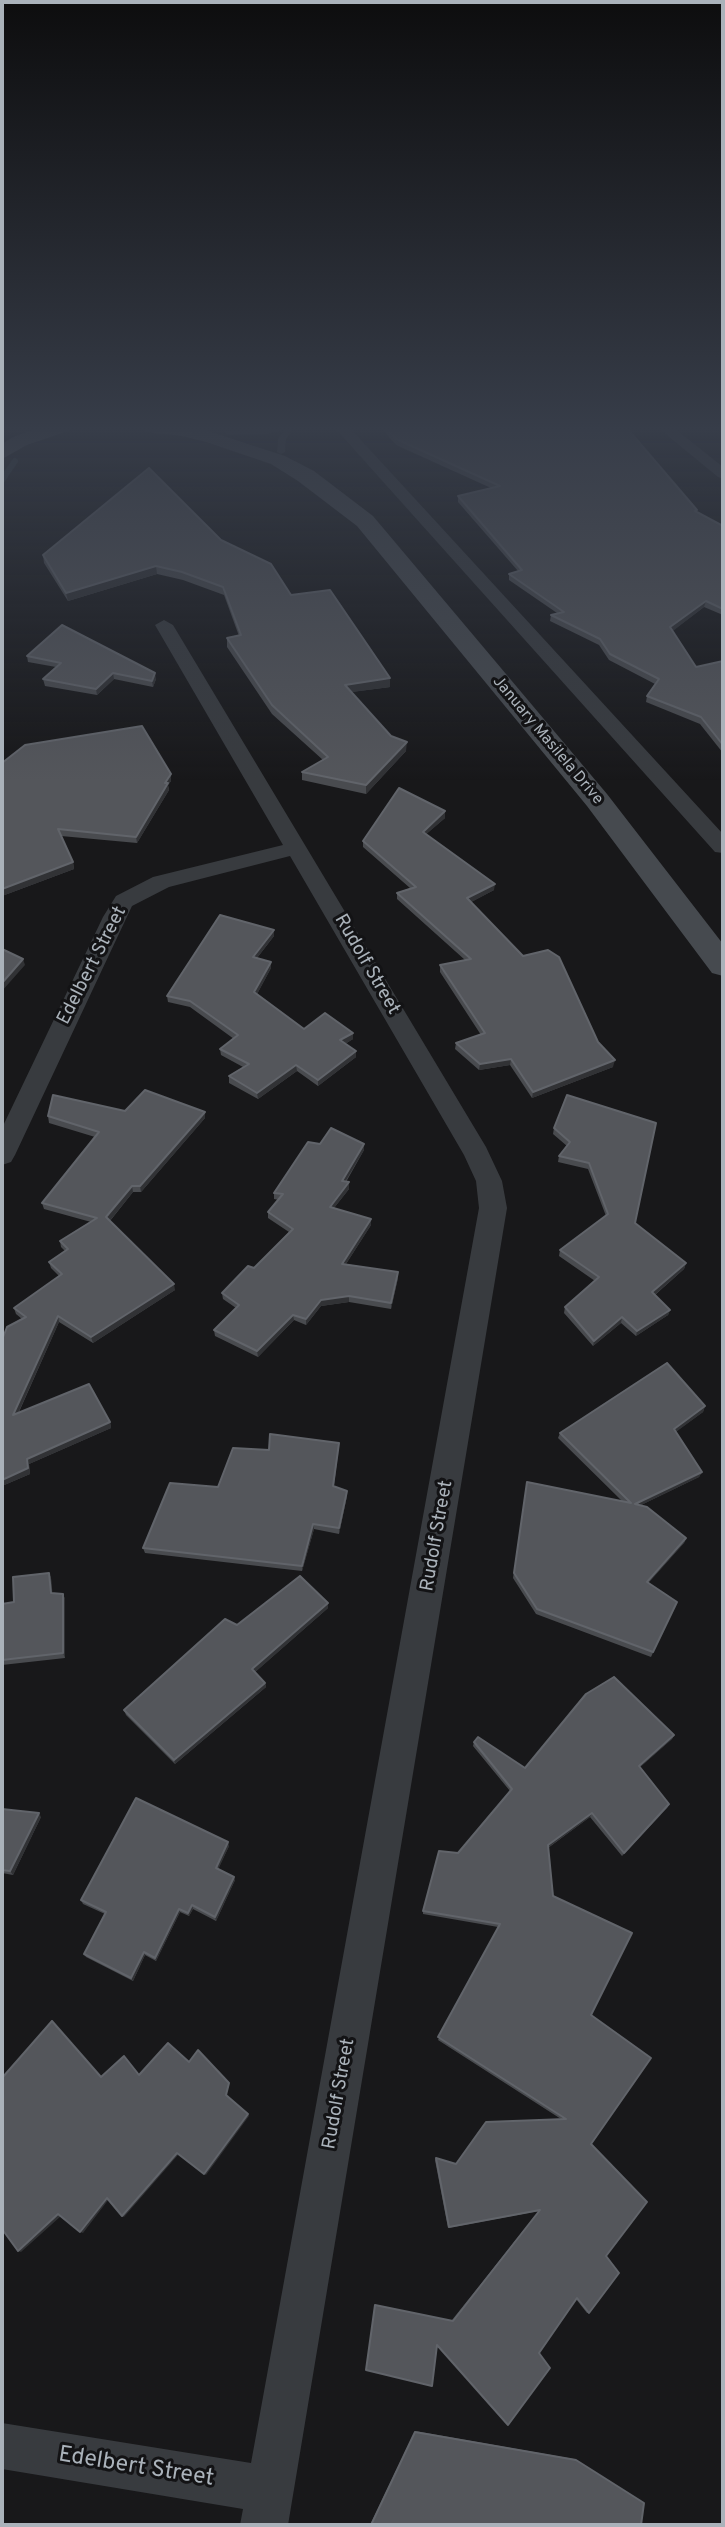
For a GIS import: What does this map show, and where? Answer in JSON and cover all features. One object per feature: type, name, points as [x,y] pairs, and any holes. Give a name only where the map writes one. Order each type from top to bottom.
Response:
[{"type":"main road","name":"January Masilela Drive","points":[[385,545],[597,800],[723,966]]},
{"type":"street","points":[[448,545],[723,847]]},
{"type":"street","name":"Rudolf Street","points":[[164,625],[477,1154],[489,1181],[494,1208],[267,2508]]},
{"type":"street","name":"Edelbert Street","points":[[2,1155],[124,901],[161,882],[296,848]]},
{"type":"street","name":"Edelbert Street","points":[[2,2446],[267,2508]]},
{"type":"building","points":[[55,545],[231,545],[271,564],[291,595],[330,590],[390,678],[345,685],[391,736],[407,742],[366,785],[302,772],[328,757],[272,705],[227,638],[241,635],[223,587],[156,566],[66,593],[43,555]]},
{"type":"building","points":[[500,545],[723,545],[723,609],[706,601],[670,627],[696,667],[723,661],[723,745],[701,717],[647,696],[659,679],[610,654],[600,639],[551,615],[564,612],[509,574],[522,570]]},
{"type":"building","points":[[62,625],[155,673],[152,681],[113,673],[96,689],[43,679],[61,663],[27,656]]},
{"type":"building","points":[[142,726],[171,774],[136,837],[58,829],[73,862],[2,889],[2,763],[25,745]]},
{"type":"building","points":[[399,788],[445,811],[423,832],[495,884],[467,898],[523,956],[548,950],[559,957],[598,1042],[615,1060],[533,1092],[511,1059],[480,1064],[456,1043],[485,1033],[440,965],[471,959],[397,893],[416,887],[363,841]]},
{"type":"building","points":[[220,915],[274,930],[253,957],[271,962],[254,992],[304,1029],[325,1013],[353,1033],[340,1040],[356,1051],[318,1080],[296,1065],[257,1093],[229,1076],[249,1064],[220,1049],[238,1035],[190,1001],[167,996]]},
{"type":"building","points":[[2,949],[23,959],[2,983]]},
{"type":"building","points":[[145,1090],[205,1112],[140,1186],[132,1186],[106,1217],[174,1284],[91,1337],[58,1316],[13,1415],[89,1384],[110,1422],[27,1459],[28,1468],[2,1480],[2,1340],[7,1327],[26,1317],[14,1308],[62,1274],[49,1262],[68,1249],[60,1241],[97,1218],[42,1203],[99,1132],[48,1116],[53,1095],[125,1111]]},
{"type":"building","points":[[567,1095],[656,1123],[635,1223],[686,1263],[652,1292],[670,1310],[637,1331],[622,1317],[594,1341],[565,1307],[599,1277],[560,1250],[608,1214],[589,1163],[559,1156],[570,1142],[554,1128]]},
{"type":"building","points":[[331,1128],[364,1144],[342,1181],[349,1182],[330,1207],[371,1219],[342,1264],[398,1272],[391,1303],[349,1296],[321,1300],[306,1319],[293,1315],[257,1351],[214,1330],[239,1305],[222,1293],[248,1266],[254,1268],[293,1229],[268,1212],[283,1194],[274,1193],[308,1142],[320,1144]]},
{"type":"building","points":[[667,1363],[705,1406],[674,1429],[702,1472],[635,1504],[647,1507],[686,1538],[647,1582],[677,1602],[653,1652],[537,1609],[514,1573],[527,1482],[631,1503],[560,1433]]},
{"type":"building","points":[[270,1434],[339,1443],[333,1486],[347,1491],[339,1528],[313,1524],[302,1566],[143,1548],[170,1483],[218,1487],[233,1448],[269,1450]]},
{"type":"building","points":[[49,1573],[51,1593],[63,1594],[63,1653],[2,1660],[2,1604],[14,1602],[13,1577]]},
{"type":"building","points":[[300,1576],[328,1603],[252,1669],[265,1683],[174,1760],[124,1710],[225,1619],[237,1625]]},
{"type":"building","points":[[614,1677],[674,1735],[639,1766],[669,1804],[624,1853],[592,1813],[548,1845],[553,1896],[632,1933],[591,2015],[651,2058],[591,2144],[647,2202],[606,2256],[619,2273],[589,2313],[577,2298],[539,2353],[550,2368],[508,2425],[437,2345],[432,2386],[366,2370],[375,2305],[453,2321],[540,2210],[449,2227],[436,2158],[456,2164],[486,2122],[566,2119],[438,2037],[500,1924],[423,1911],[439,1851],[458,1853],[512,1789],[474,1742],[478,1737],[525,1768],[586,1694]]},
{"type":"building","points":[[136,1798],[228,1842],[216,1868],[234,1877],[215,1917],[192,1905],[188,1913],[179,1909],[155,1958],[144,1952],[131,1978],[84,1954],[106,1912],[81,1900]]},
{"type":"building","points":[[2,1809],[39,1813],[10,1871],[2,1870]]},
{"type":"building","points":[[52,2021],[101,2077],[124,2056],[139,2075],[168,2043],[189,2062],[198,2050],[229,2083],[226,2095],[248,2114],[204,2174],[177,2153],[122,2216],[107,2198],[80,2232],[58,2214],[18,2251],[2,2229],[2,2078]]},
{"type":"building","points":[[415,2432],[576,2460],[644,2503],[641,2525],[371,2525]]}]
